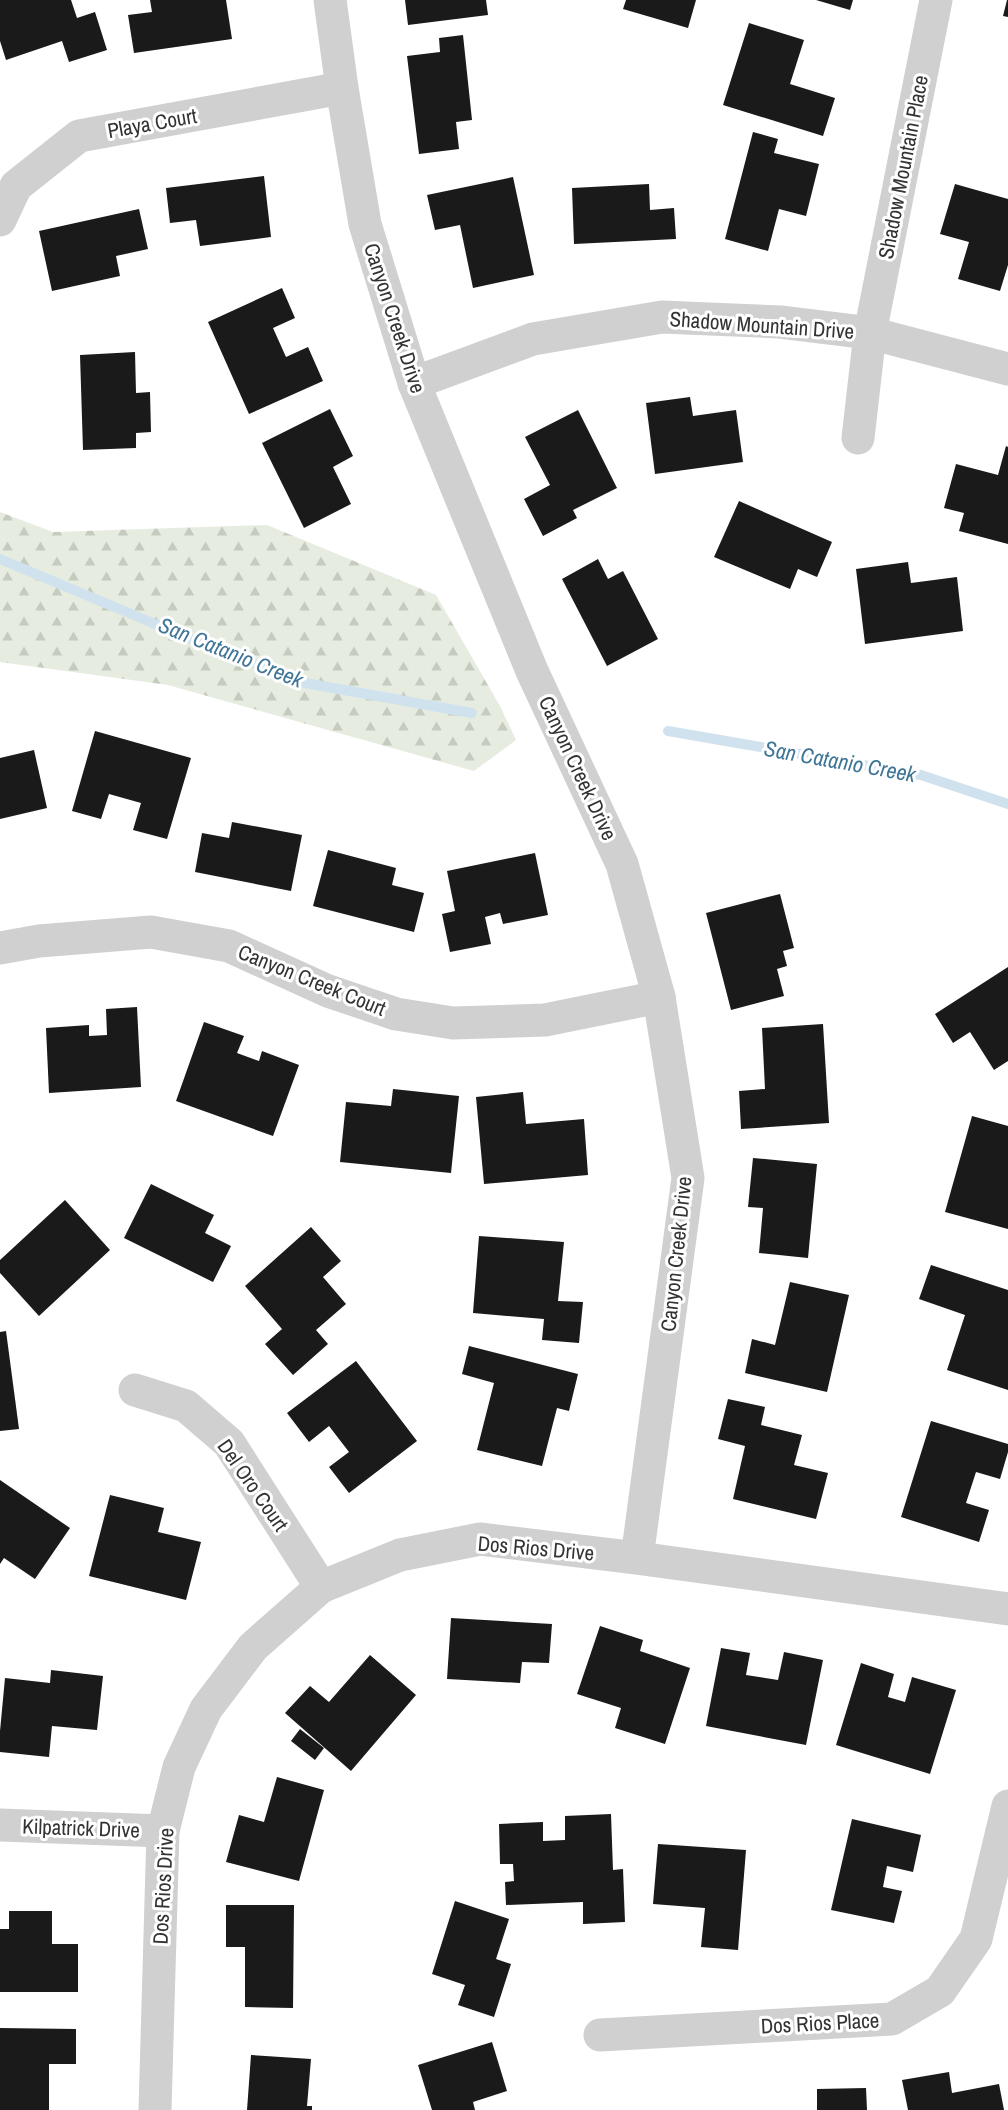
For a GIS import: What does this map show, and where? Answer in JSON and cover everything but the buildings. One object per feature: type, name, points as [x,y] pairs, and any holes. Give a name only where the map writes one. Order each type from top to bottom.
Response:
[{"type":"street","name":"Canyon Creek Drive","points":[[330,0],[365,224],[414,383],[532,671],[622,864],[659,997],[688,1178],[638,1558]]},
{"type":"street","name":"Shadow Mountain Place","points":[[858,438],[870,333],[936,0]]},
{"type":"street","name":"Playa Court","points":[[0,220],[16,186],[80,136],[342,88]]},
{"type":"street","name":"Shadow Mountain Drive","points":[[414,383],[533,339],[662,317],[780,322],[870,333],[1008,369]]},
{"type":"street","name":"Canyon Creek Court","points":[[0,948],[39,940],[152,932],[230,946],[328,991],[396,1014],[453,1023],[545,1020],[659,997]]},
{"type":"street","name":"Del Oro Court","points":[[135,1390],[186,1406],[229,1443],[321,1587]]},
{"type":"street","name":"Dos Rios Drive","points":[[155,2110],[163,1832],[179,1767],[206,1709],[253,1647],[321,1587],[400,1555],[480,1539],[638,1558],[1008,1609]]},
{"type":"street","name":"Dos Rios Place","points":[[600,2035],[892,2019],[940,1991],[976,1939],[1008,1806]]},
{"type":"street","name":"Kilpatrick Drive","points":[[0,1825],[163,1832]]},
{"type":"green space","points":[[0,512],[53,532],[267,525],[436,595],[500,706],[516,740],[474,771],[168,685],[0,662]]},
{"type":"waterway","name":"San Catanio Creek","points":[[0,559],[203,644],[305,683],[472,713]]},
{"type":"waterway","name":"San Catanio Creek","points":[[668,731],[921,775],[1008,804]]}]
